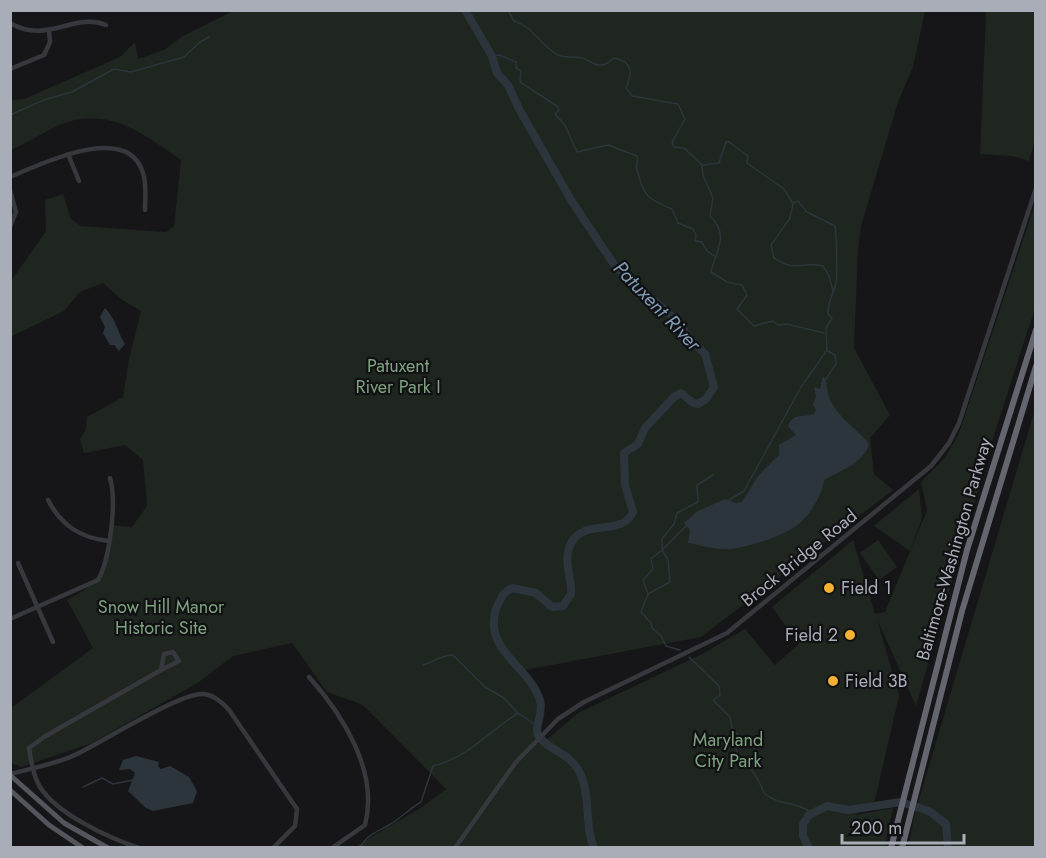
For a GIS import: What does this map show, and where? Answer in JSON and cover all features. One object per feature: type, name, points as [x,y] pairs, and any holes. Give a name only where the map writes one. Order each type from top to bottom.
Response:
[{"type":"highway","name":"Baltimore-Washington Parkway","points":[[891,848],[967,550],[1035,330]]},
{"type":"highway","name":"Baltimore-Washington Parkway","points":[[902,848],[978,553],[1035,366]]},
{"type":"main road","points":[[10,774],[64,823],[108,848]]},
{"type":"main road","points":[[10,790],[49,825],[83,848]]},
{"type":"street","points":[[10,23],[30,32],[50,31],[93,21],[106,25]]},
{"type":"street","points":[[10,69],[44,55],[50,42],[50,31]]},
{"type":"street","points":[[10,177],[85,148],[97,147],[131,156],[139,163],[144,173],[145,210]]},
{"type":"street","points":[[68,154],[79,181]]},
{"type":"street","name":"Brock Bridge Road","points":[[455,848],[507,775],[543,733],[564,714],[584,702],[727,633],[931,466],[949,443],[959,423],[1035,188]]},
{"type":"street","points":[[10,190],[16,212],[10,226]]},
{"type":"street","points":[[10,619],[98,580],[109,541],[112,485],[110,478]]},
{"type":"street","points":[[48,500],[58,519],[64,525],[81,534],[109,541]]},
{"type":"street","points":[[18,563],[53,642]]},
{"type":"street","points":[[139,848],[105,834],[71,814],[42,789],[32,768],[28,751],[179,661],[176,653],[169,651],[164,654],[161,670]]},
{"type":"street","points":[[309,678],[337,710],[367,782],[365,825],[332,848]]},
{"type":"street","points":[[10,774],[76,755],[177,703],[197,695],[208,695],[220,701],[229,710],[297,809],[295,826],[273,848]]},
{"type":"green space","points":[[235,10],[925,11],[913,67],[898,102],[861,226],[858,250],[854,348],[890,415],[870,438],[874,474],[893,490],[701,637],[520,671],[540,697],[543,710],[536,730],[544,742],[578,713],[702,654],[745,629],[775,665],[799,644],[772,607],[853,540],[875,614],[885,612],[927,510],[921,482],[945,458],[959,433],[1035,204],[1035,308],[995,432],[916,706],[877,619],[899,696],[875,800],[855,815],[893,808],[885,847],[355,847],[422,807],[446,789],[363,705],[327,692],[292,643],[233,656],[199,682],[92,743],[21,767],[11,763],[11,708],[93,648],[67,600],[89,586],[101,570],[112,525],[132,527],[147,506],[143,460],[125,445],[84,453],[80,439],[86,430],[87,417],[123,397],[129,359],[141,311],[122,300],[103,283],[80,292],[64,311],[12,336],[11,344],[11,281],[46,231],[45,200],[63,194],[71,219],[81,226],[166,232],[174,226],[181,160],[156,142],[129,127],[100,119],[68,122],[11,150],[11,100],[24,99],[120,57],[135,42],[138,59],[164,50],[183,36]]},
{"type":"green space","points":[[986,11],[1035,11],[1036,136],[1029,161],[1012,156],[980,154]]},
{"type":"green space","points":[[1035,409],[1035,847],[908,847],[915,813]]},
{"type":"green space","points":[[919,489],[922,518],[910,551],[874,526]]},
{"type":"green space","points":[[878,540],[897,567],[879,580],[860,553]]},
{"type":"shaded area","points":[[105,308],[112,316],[125,344],[119,351],[114,345],[110,345],[103,333],[105,327],[100,317]]},
{"type":"shaded area","points":[[823,376],[835,408],[869,445],[861,458],[824,480],[816,503],[800,523],[787,532],[730,549],[688,543],[690,530],[684,523],[698,511],[725,499],[736,503],[742,502],[758,476],[779,455],[779,445],[796,435],[788,426],[790,422],[796,417],[814,414],[816,410],[813,405],[816,397],[814,387],[820,389]]},
{"type":"shaded area","points":[[136,756],[159,762],[158,766],[161,769],[170,766],[189,777],[197,791],[193,803],[153,811],[146,808],[128,791],[135,773],[130,769],[119,770],[123,760]]},
{"type":"waterway","name":"Patuxent River","points":[[465,10],[492,56],[497,73],[508,85],[519,109],[571,200],[615,266],[675,319],[705,354],[714,387],[706,399],[698,404],[693,403],[681,393],[674,397],[645,428],[638,444],[624,453],[625,485],[633,512],[627,520],[619,524],[591,529],[574,538],[568,554],[571,594],[563,606],[552,607],[536,593],[512,588],[500,599],[496,609],[494,623],[501,647],[527,677],[540,700],[538,735],[571,761],[581,775],[594,848]]},
{"type":"waterway","points":[[508,10],[514,21],[527,27],[558,55],[582,58],[600,65],[614,58],[625,62],[630,69],[626,88],[632,96],[678,104],[685,119],[672,142],[674,147],[684,148],[702,165],[703,175],[713,198],[710,216],[719,230],[720,243],[711,272],[727,282],[742,285],[747,295],[737,309],[754,326],[773,321],[778,325],[787,324],[824,333]]},
{"type":"waterway","points":[[10,115],[44,100],[72,92],[114,69],[131,72],[184,57],[209,37]]},
{"type":"waterway","points":[[492,56],[499,55],[516,62],[516,68],[521,71],[520,82],[557,106],[559,110],[555,114],[565,125],[577,152],[608,145],[637,156],[637,170],[642,186],[648,195],[672,209],[678,223],[693,229],[696,235],[695,241],[702,242],[706,250],[714,256]]},
{"type":"waterway","points":[[703,165],[719,163],[726,142],[729,142],[748,156],[747,163],[784,189],[793,204],[790,218],[771,245],[774,258],[794,266],[823,266],[829,276],[833,291]]},
{"type":"waterway","points":[[729,500],[744,491],[801,387],[827,350],[826,328],[832,318],[828,310],[837,279],[835,226],[807,212],[798,201],[793,203]]},
{"type":"waterway","points":[[826,379],[836,364],[835,355],[828,351]]},
{"type":"waterway","points":[[680,650],[666,646],[661,636],[641,612],[648,594],[643,580],[653,569],[651,559],[662,550],[662,539],[674,524],[677,513],[698,502],[697,485],[713,475]]},
{"type":"waterway","points":[[648,594],[670,582],[668,560],[662,550],[687,525]]},
{"type":"waterway","points":[[423,665],[453,655],[485,687],[504,698],[517,712]]},
{"type":"waterway","points":[[689,657],[719,686],[720,695],[713,700],[730,717],[732,728],[743,740],[736,746],[737,756],[754,773],[764,793],[775,800],[806,809],[811,813]]},
{"type":"waterway","points":[[359,848],[370,836],[421,802],[433,766],[467,751],[518,713],[537,726]]},
{"type":"waterway","points":[[83,787],[102,778],[113,784],[133,780]]},
{"type":"waterway","name":"Patuxent River","points":[[809,848],[803,836],[803,824],[809,815],[827,806],[848,810],[901,802],[929,811],[946,824],[948,848]]},
{"type":"place","name":"Field 1","points":[[829,588]]},
{"type":"place","name":"Field 2","points":[[850,635]]},
{"type":"place","name":"Field 3B","points":[[833,681]]},
{"type":"park label","name":"Patuxent River Park I","points":[[398,376]]},
{"type":"park label","name":"Snow Hill Manor Historic Site","points":[[161,617]]},
{"type":"park label","name":"Maryland City Park","points":[[728,750]]}]
